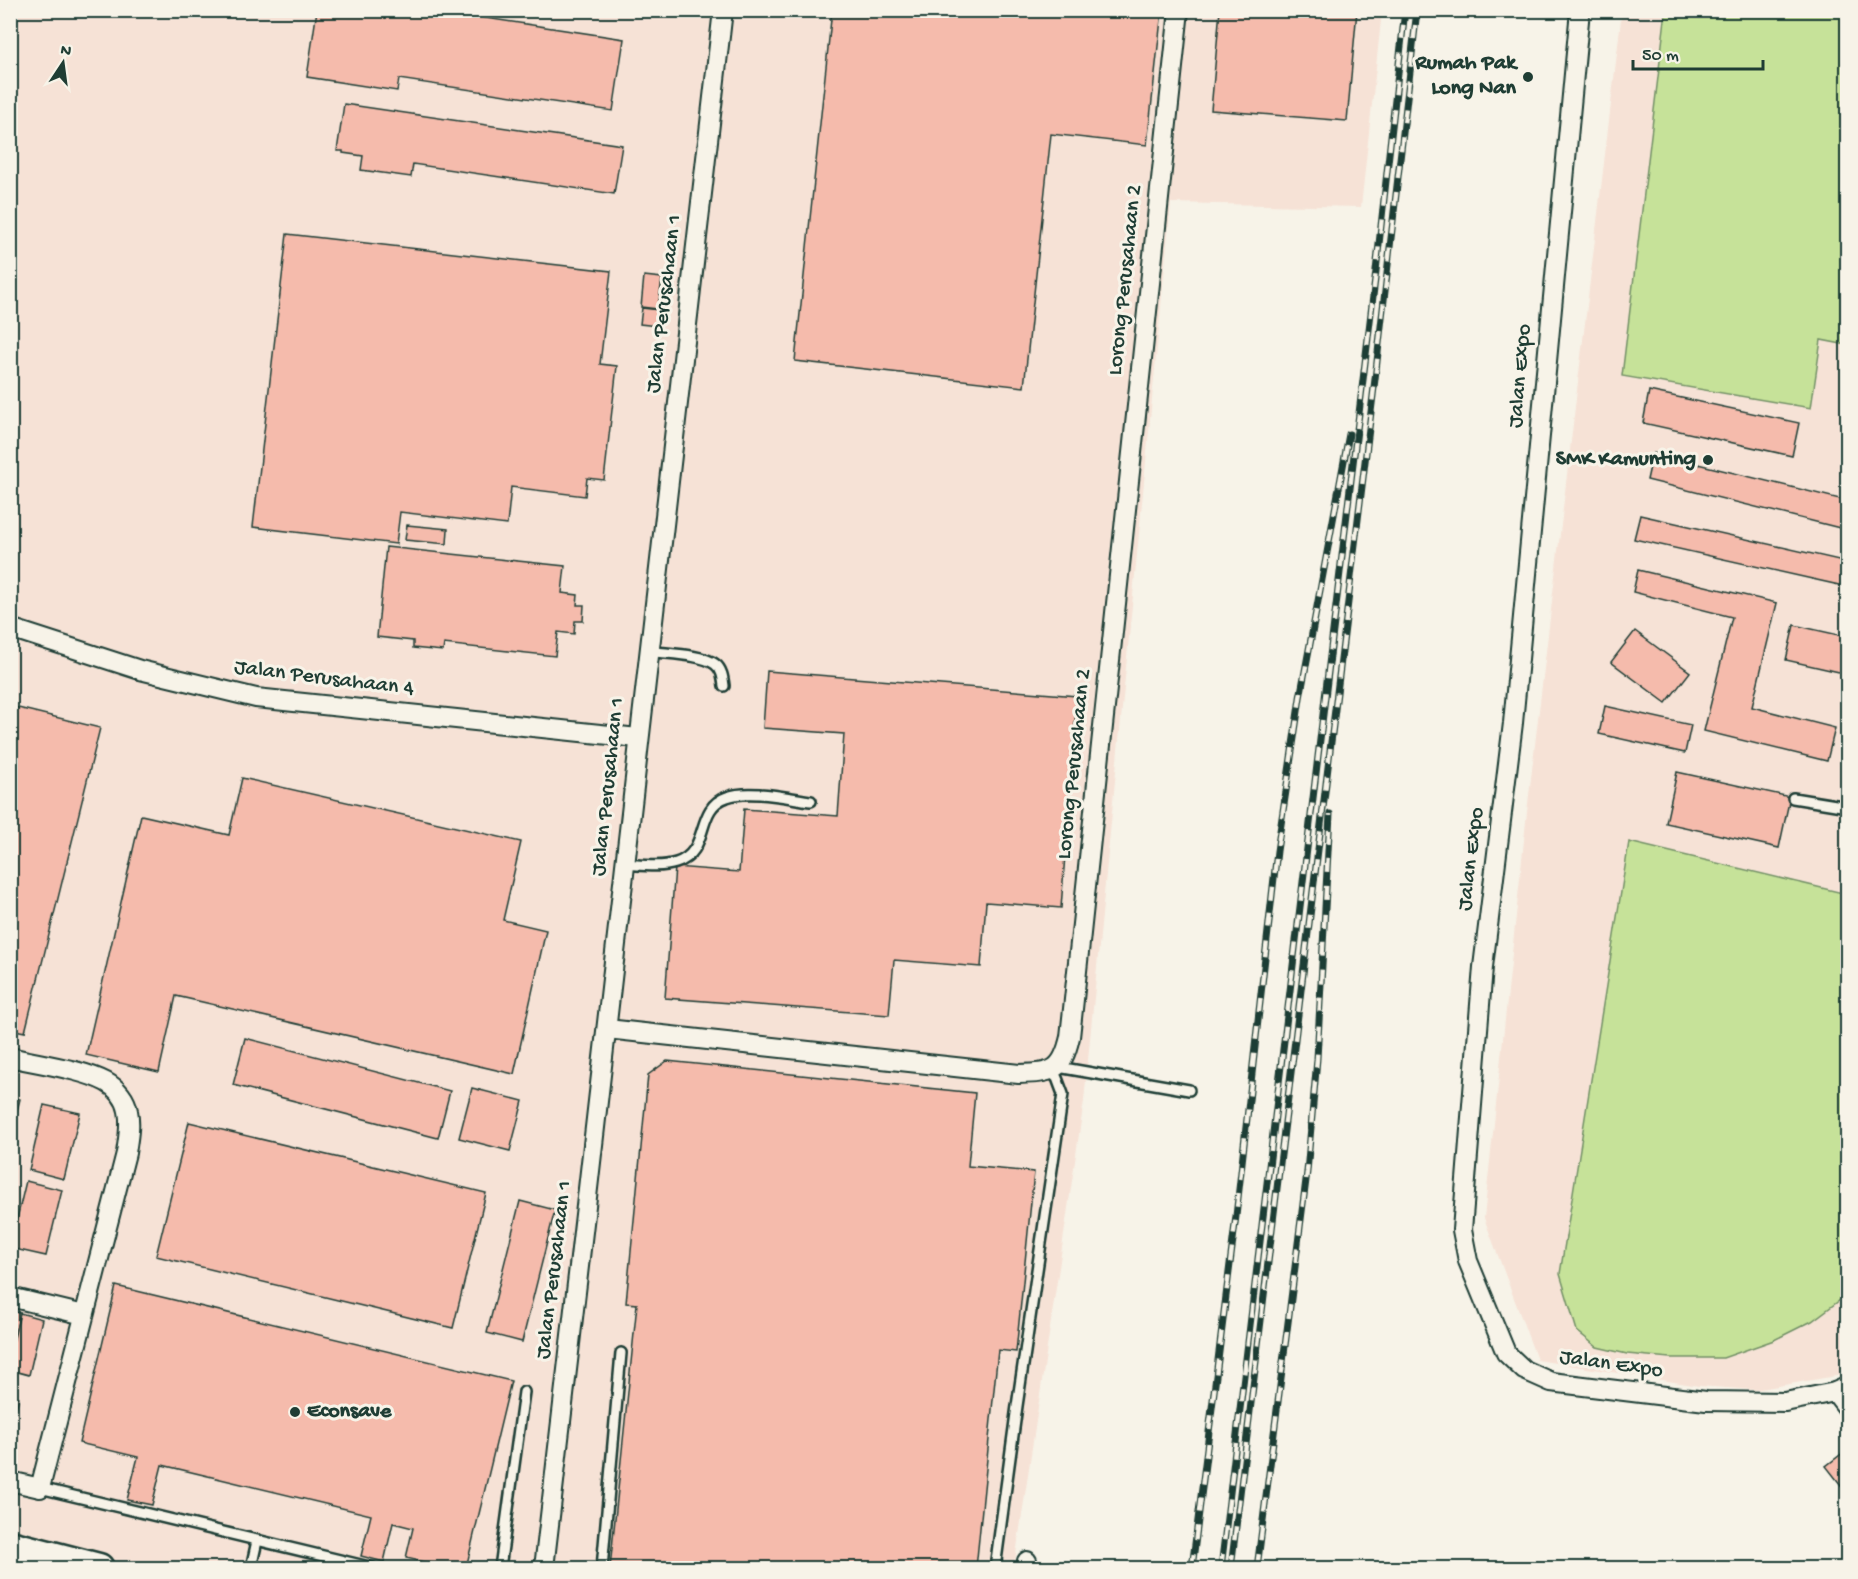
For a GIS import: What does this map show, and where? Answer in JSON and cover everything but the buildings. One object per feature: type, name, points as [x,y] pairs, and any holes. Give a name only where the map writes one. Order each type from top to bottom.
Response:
[{"type":"main road","points":[[10,1545],[99,1569]]},
{"type":"street","name":"Jalan Perusahaan 1","points":[[544,1569],[723,10]]},
{"type":"street","name":"Lorong Perusahaan 2","points":[[1054,1069],[1066,1054],[1070,1037],[1179,10]]},
{"type":"street","name":"Jalan Expo","points":[[1580,10],[1512,723],[1483,967],[1462,1230],[1468,1261],[1506,1353],[1524,1370],[1551,1382],[1706,1401],[1785,1402],[1841,1389]]},
{"type":"street","name":"Jalan Perusahaan 4","points":[[10,628],[140,670],[256,698],[638,738]]},
{"type":"street","points":[[607,1029],[1018,1074],[1054,1069]]},
{"type":"street","points":[[10,1057],[87,1075],[107,1083],[122,1096],[128,1110],[129,1132],[126,1153],[40,1488],[10,1481]]},
{"type":"street","points":[[10,1297],[84,1315]]},
{"type":"street","points":[[1841,1389],[1848,1409]]},
{"type":"lane","points":[[648,651],[706,660],[717,665],[723,674],[724,686]]},
{"type":"lane","points":[[625,864],[669,864],[693,853],[702,835],[706,817],[714,804],[728,796],[747,794],[811,801]]},
{"type":"lane","points":[[1793,798],[1848,807]]},
{"type":"lane","points":[[995,1569],[1063,1094],[1054,1069],[1189,1090]]},
{"type":"lane","points":[[602,1569],[621,1353]]},
{"type":"lane","points":[[500,1569],[524,1392]]},
{"type":"lane","points":[[40,1488],[366,1568]]},
{"type":"lane","points":[[251,1569],[257,1540]]},
{"type":"shaded area","points":[[11,11],[1382,11],[1361,207],[1171,203],[1084,1101],[1014,1568],[11,1568]]},
{"type":"shaded area","name":"SMK Kamunting","points":[[1622,11],[1847,11],[1847,1374],[1755,1390],[1699,1386],[1537,1360],[1484,1218],[1527,812]]},
{"type":"green space","points":[[1666,11],[1847,11],[1847,345],[1821,340],[1811,408],[1622,376]]},
{"type":"green space","points":[[1629,842],[1847,894],[1847,1285],[1840,1300],[1812,1321],[1774,1340],[1723,1358],[1670,1358],[1627,1354],[1597,1347],[1577,1331],[1560,1274]]},
{"type":"railway","points":[[1221,1568],[1376,271],[1405,10]]},
{"type":"railway","points":[[1231,1568],[1375,379],[1417,10]]},
{"type":"railway","points":[[1192,1568],[1236,1216],[1277,851],[1300,698],[1349,434]]},
{"type":"railway","points":[[1257,1568],[1307,1172],[1317,1059],[1330,814]]},
{"type":"place","name":"Rumah Pak Long Nan","points":[[1528,77]]},
{"type":"place","name":"SMK Kamunting","points":[[1708,460]]},
{"type":"place","name":"Econsave","points":[[295,1412]]}]
